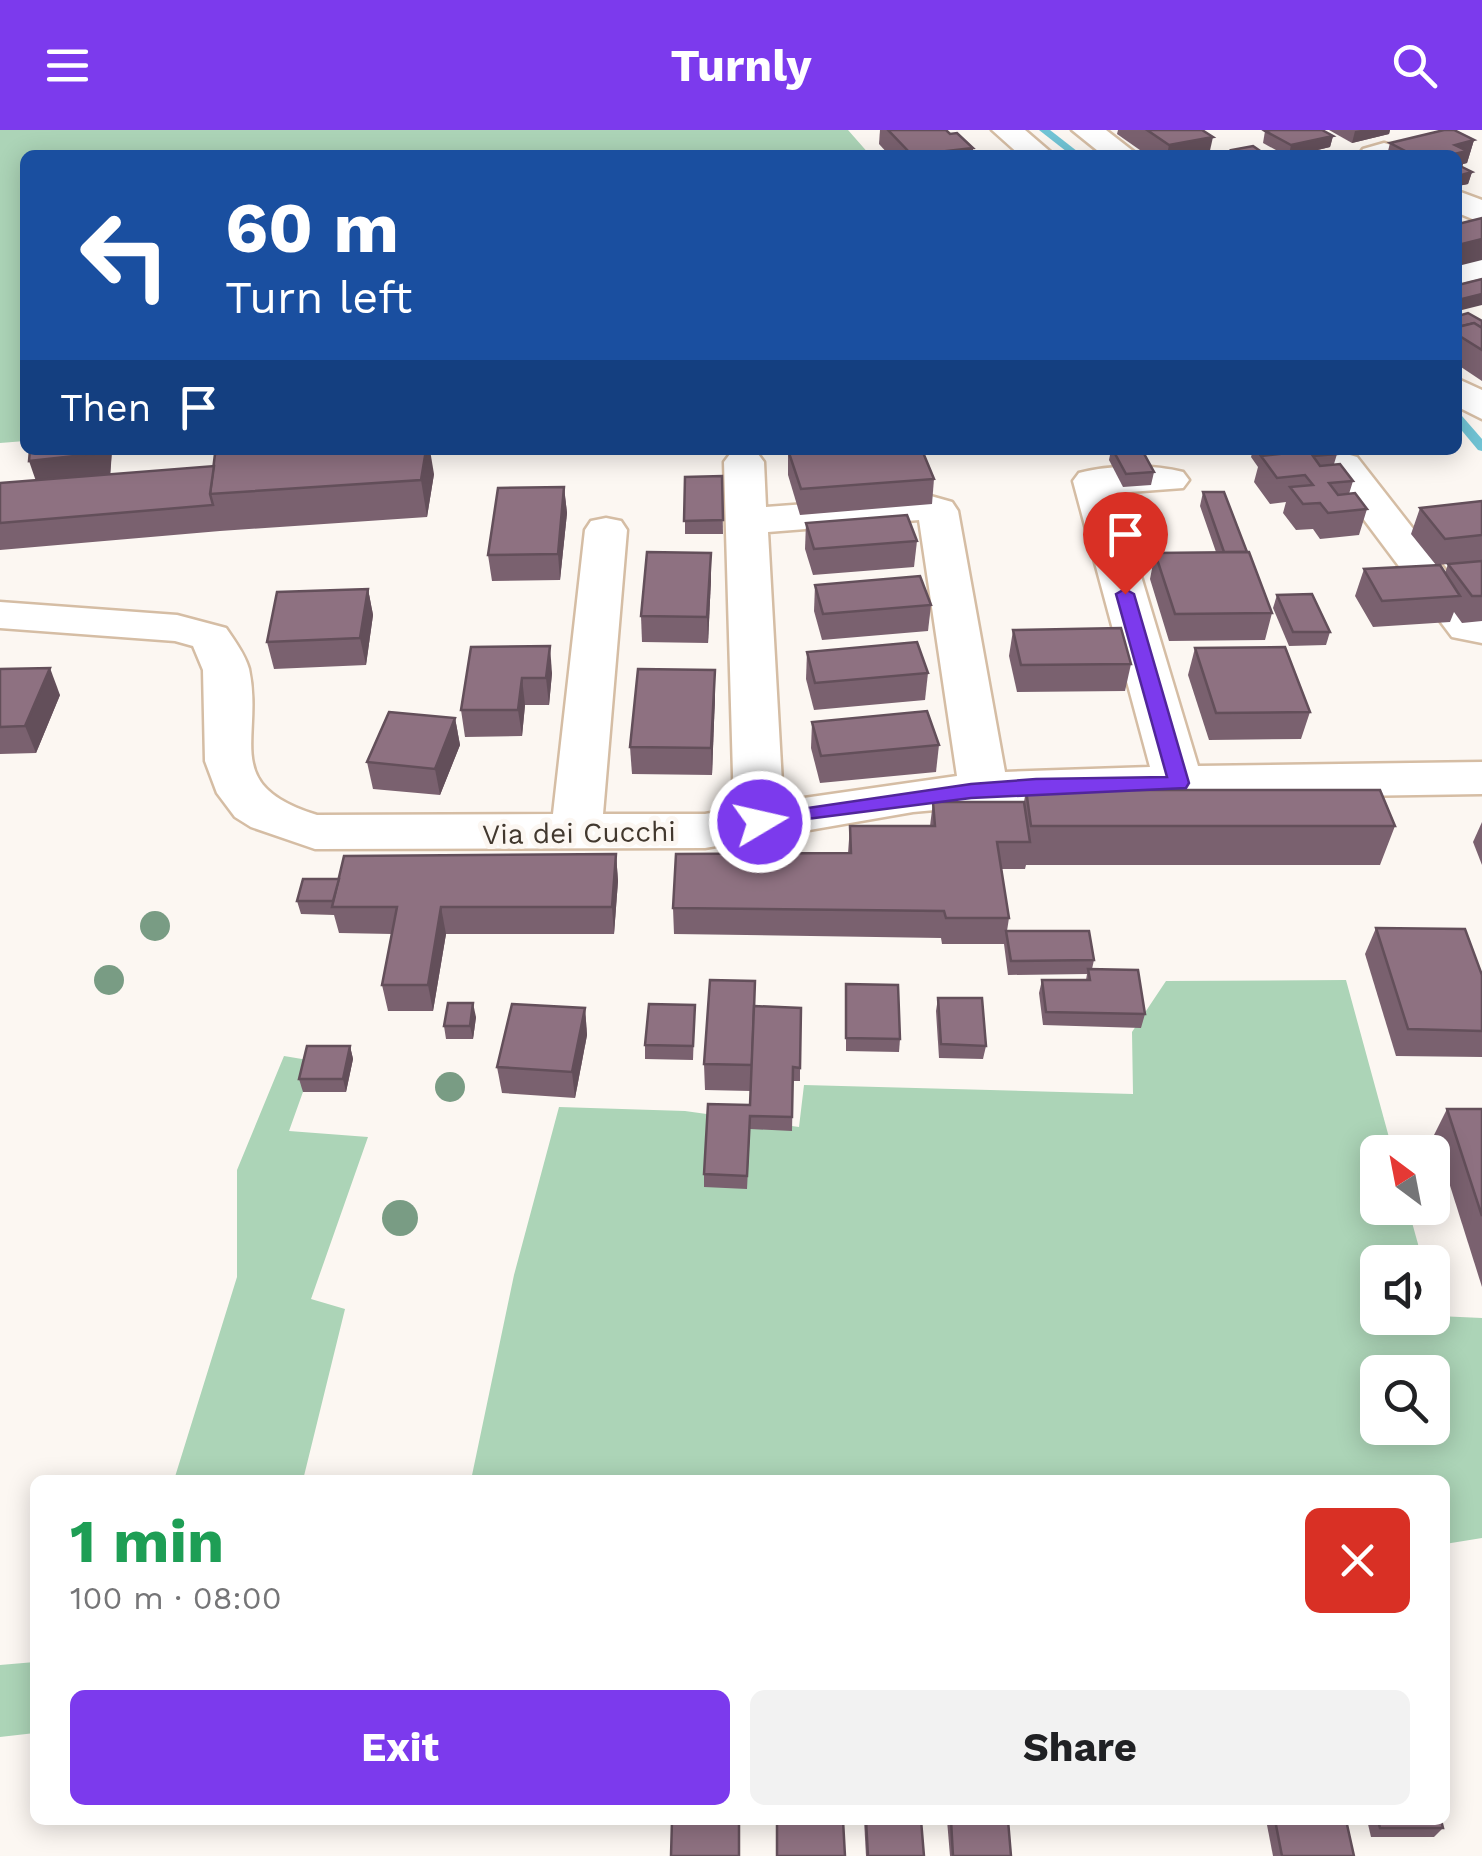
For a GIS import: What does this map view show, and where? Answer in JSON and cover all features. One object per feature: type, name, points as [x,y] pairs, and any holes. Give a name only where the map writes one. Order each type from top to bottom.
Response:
[{"type":"street","points":[[1008,130],[1033,150]]},
{"type":"street","points":[[1086,130],[1116,150]]},
{"type":"street","points":[[744,462],[760,822]]},
{"type":"street","points":[[1344,465],[1468,628],[1482,630]]},
{"type":"street","points":[[1169,480],[1093,482],[1179,783]]},
{"type":"street","points":[[746,521],[927,506],[938,511],[984,790]]},
{"type":"street","points":[[576,833],[606,530]]},
{"type":"street","name":"Via dei Cucchi","points":[[0,615],[176,628],[210,637],[226,666],[226,764],[238,788],[256,810],[315,832],[705,831],[912,796],[984,790],[1482,778]]},
{"type":"green space","points":[[0,130],[848,130],[866,150],[20,150],[20,441],[0,443]]},
{"type":"green space","points":[[1346,980],[1388,1135],[1360,1135],[1360,1225],[1413,1225],[1418,1245],[1360,1245],[1360,1335],[1450,1335],[1450,1317],[1482,1318],[1482,1538],[1450,1543],[1450,1475],[472,1475],[514,1275],[559,1107],[685,1111],[799,1127],[804,1085],[1133,1094],[1132,1032],[1166,981]]},
{"type":"green space","points":[[284,1056],[314,1061],[289,1131],[368,1137],[311,1299],[345,1309],[304,1475],[176,1475],[237,1277],[237,1170]]},
{"type":"green space","points":[[30,1662],[30,1734],[0,1737],[0,1665]]},
{"type":"building","points":[[888,130],[946,130],[957,133],[973,148],[956,150],[907,150]]},
{"type":"building","points":[[1147,130],[1202,130],[1213,137],[1169,145]]},
{"type":"building","points":[[1322,130],[1333,136],[1291,145],[1265,131]]},
{"type":"building","points":[[1444,130],[1454,130],[1474,140],[1455,145],[1467,151],[1462,152],[1403,150],[1390,143]]},
{"type":"building","points":[[1482,218],[1482,239],[1462,244],[1462,223]]},
{"type":"building","points":[[1482,279],[1482,294],[1462,299],[1462,284]]},
{"type":"building","points":[[1468,313],[1482,321],[1482,328],[1474,323],[1462,326],[1462,315]]},
{"type":"building","points":[[1474,323],[1482,328],[1482,350],[1462,338],[1462,326]]},
{"type":"building","points":[[30,455],[84,455],[29,461]]},
{"type":"building","points":[[215,455],[425,455],[421,480],[210,494]]},
{"type":"building","points":[[790,455],[924,455],[934,479],[801,489]]},
{"type":"building","points":[[1116,455],[1145,455],[1154,472],[1126,474]]},
{"type":"building","points":[[1325,455],[1313,456],[1320,466],[1340,464],[1353,481],[1329,483],[1338,495],[1355,493],[1367,509],[1328,513],[1320,503],[1303,504],[1290,487],[1313,485],[1305,475],[1277,478],[1261,456]]},
{"type":"building","points":[[214,466],[210,494],[213,505],[0,523],[0,483]]},
{"type":"building","points":[[722,476],[723,520],[684,521],[685,477]]},
{"type":"building","points":[[564,487],[558,554],[488,555],[498,488]]},
{"type":"building","points":[[1203,492],[1224,492],[1247,552],[1224,552]]},
{"type":"building","points":[[1482,501],[1482,535],[1445,539],[1420,508]]},
{"type":"building","points":[[907,515],[917,541],[814,549],[806,523]]},
{"type":"building","points":[[647,552],[711,553],[707,617],[641,616]]},
{"type":"building","points":[[1249,552],[1272,613],[1175,614],[1155,553]]},
{"type":"building","points":[[1482,561],[1482,596],[1472,596],[1448,564]]},
{"type":"building","points":[[1440,565],[1460,596],[1382,601],[1364,569]]},
{"type":"building","points":[[920,576],[931,605],[823,614],[815,585]]},
{"type":"building","points":[[368,589],[360,638],[267,642],[277,592]]},
{"type":"building","points":[[1312,594],[1330,632],[1293,632],[1277,595]]},
{"type":"building","points":[[1121,628],[1131,664],[1021,665],[1013,630]]},
{"type":"building","points":[[917,642],[928,673],[815,683],[807,652]]},
{"type":"building","points":[[550,646],[546,678],[522,678],[518,710],[461,710],[471,647]]},
{"type":"building","points":[[1285,647],[1310,712],[1216,713],[1195,648]]},
{"type":"building","points":[[50,668],[25,726],[0,727],[0,669]]},
{"type":"building","points":[[638,669],[715,670],[711,748],[630,747]]},
{"type":"building","points":[[927,711],[939,745],[821,756],[812,722]]},
{"type":"building","points":[[389,712],[455,718],[435,769],[367,762]]},
{"type":"building","points":[[1026,790],[1380,790],[1395,826],[1031,826]]},
{"type":"building","points":[[933,802],[1024,802],[1030,842],[997,842],[1009,918],[946,918],[944,911],[673,908],[676,854],[851,853],[850,826],[935,826]]},
{"type":"building","points":[[616,854],[612,907],[441,907],[428,985],[382,985],[397,907],[332,907],[344,856]]},
{"type":"building","points":[[303,879],[339,879],[333,901],[297,901]]},
{"type":"building","points":[[1376,928],[1465,929],[1482,975],[1482,1031],[1408,1029]]},
{"type":"building","points":[[1006,931],[1089,931],[1094,960],[1011,961]]},
{"type":"building","points":[[1088,969],[1138,970],[1145,1014],[1046,1012],[1042,980],[1090,980]]},
{"type":"building","points":[[710,980],[755,981],[752,1065],[704,1064]]},
{"type":"building","points":[[846,984],[898,985],[900,1039],[846,1038]]},
{"type":"building","points":[[938,998],[982,998],[986,1046],[941,1044]]},
{"type":"building","points":[[448,1003],[473,1003],[470,1026],[444,1026]]},
{"type":"building","points":[[512,1004],[585,1008],[572,1072],[497,1067]]},
{"type":"building","points":[[649,1004],[695,1005],[693,1046],[645,1045]]},
{"type":"building","points":[[754,1006],[801,1008],[800,1068],[793,1067],[792,1117],[750,1116],[747,1176],[704,1174],[708,1104],[750,1105]]},
{"type":"building","points":[[307,1046],[350,1046],[343,1079],[299,1079]]},
{"type":"building","points":[[1447,1109],[1482,1109],[1482,1216]]},
{"type":"building","points":[[672,1825],[739,1825],[739,1856],[671,1856]]},
{"type":"building","points":[[777,1825],[843,1825],[845,1856],[777,1856]]},
{"type":"building","points":[[866,1825],[921,1825],[924,1856],[868,1856]]},
{"type":"building","points":[[951,1825],[1008,1825],[1011,1856],[953,1856]]},
{"type":"building","points":[[1276,1825],[1347,1825],[1354,1856],[1282,1856]]},
{"type":"building","points":[[1379,1825],[1443,1828],[1380,1828]]},
{"type":"waterway","points":[[1044,130],[1070,150]]},
{"type":"waterway","points":[[1462,424],[1482,447]]},
{"type":"route","points":[[760,822],[912,796],[1036,785],[1179,783],[1125,594]]}]
